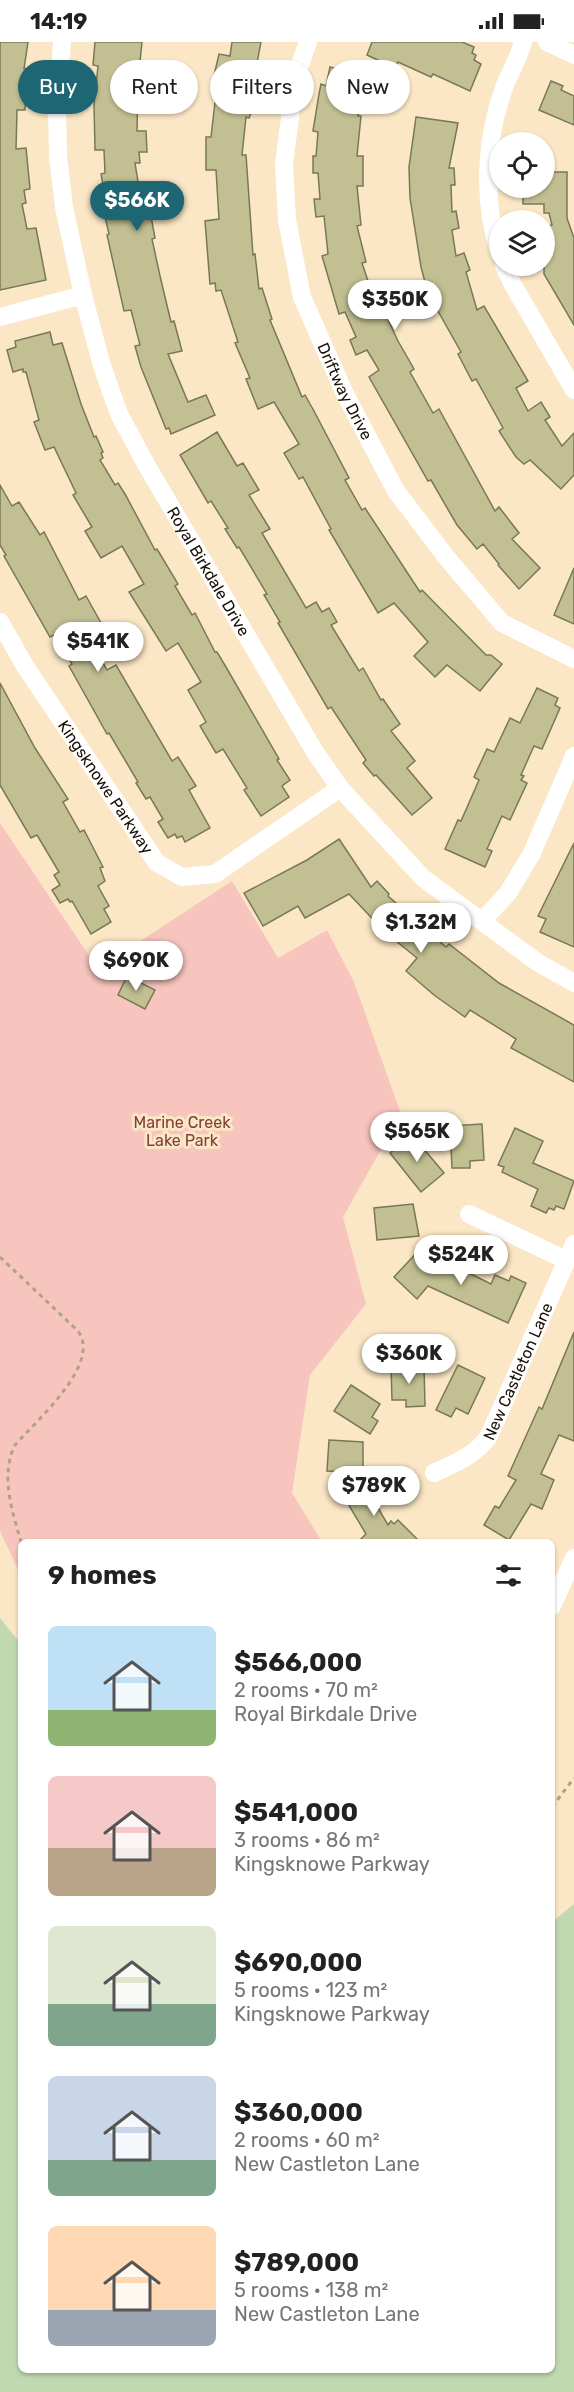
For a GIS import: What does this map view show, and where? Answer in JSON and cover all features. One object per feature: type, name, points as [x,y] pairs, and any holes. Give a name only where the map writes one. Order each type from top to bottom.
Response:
[{"type":"street","name":"Royal Birkdale Drive","points":[[62,42],[57,106],[58,156],[64,207],[83,295],[102,366],[119,414],[147,466],[303,732],[340,788],[423,878],[537,962],[574,983]]},
{"type":"street","name":"Driftway Drive","points":[[308,42],[295,79],[284,164],[287,220],[302,297],[344,392],[396,491],[447,558],[502,623],[574,659]]},
{"type":"street","points":[[490,210],[488,177],[490,142],[505,85],[523,42]]},
{"type":"street","points":[[547,42],[574,55]]},
{"type":"street","points":[[509,276],[574,390]]},
{"type":"street","points":[[0,317],[83,295]]},
{"type":"street","name":"Kingsknowe Parkway","points":[[0,622],[25,666],[157,863],[182,877],[215,874],[340,788]]},
{"type":"street","points":[[482,921],[508,893],[532,853],[574,756]]},
{"type":"street","points":[[469,1214],[570,1252]]},
{"type":"street","name":"New Castleton Lane","points":[[434,1473],[472,1454],[482,1447],[489,1436],[570,1252]]},
{"type":"street","points":[[555,1599],[574,1558]]},
{"type":"path","points":[[0,1257],[78,1331],[84,1344],[82,1360],[77,1371],[65,1388],[15,1444],[9,1455],[6,1473],[8,1494],[20,1539]]},
{"type":"path","points":[[555,1803],[574,1779]]},
{"type":"green space","name":"Marine Creek Lake Park","points":[[0,823],[98,969],[232,881],[278,958],[327,930],[354,982],[401,1114],[343,1217],[366,1304],[310,1375],[292,1493],[320,1539],[18,1539],[18,1570],[0,1531]]},
{"type":"shaded area","points":[[0,1618],[18,1640],[18,2373],[555,2373],[555,1920],[574,1904],[574,2392],[0,2392]]},
{"type":"building","points":[[0,42],[28,42],[25,60],[18,60],[16,149],[26,148],[30,189],[24,190],[26,203],[22,204],[27,229],[36,228],[46,280],[0,290]]},
{"type":"building","points":[[95,42],[142,42],[140,60],[110,60],[110,114],[137,114],[137,131],[146,131],[147,152],[139,152],[140,163],[135,163],[143,213],[150,211],[155,238],[152,239],[160,276],[171,322],[174,321],[182,351],[168,354],[188,402],[206,395],[215,415],[171,434],[169,428],[166,429],[141,367],[135,346],[140,345],[131,310],[124,311],[107,235],[109,234],[99,190],[104,190],[101,174],[105,173],[104,150],[95,150],[94,114],[98,114],[98,60],[93,60]]},
{"type":"building","points":[[232,42],[261,42],[258,60],[218,60],[219,54],[230,56]]},
{"type":"building","points":[[372,42],[462,42],[474,47],[472,53],[476,55],[474,60],[481,64],[470,91],[433,74],[431,77],[410,67],[410,60],[378,60],[367,55]]},
{"type":"building","points":[[551,81],[563,86],[561,90],[574,96],[574,125],[539,110]]},
{"type":"building","points":[[321,84],[326,86],[326,114],[358,114],[358,116],[361,116],[357,156],[363,156],[363,186],[357,186],[361,225],[357,226],[366,262],[362,263],[378,311],[383,309],[414,369],[410,372],[433,413],[439,409],[495,511],[499,507],[519,533],[512,539],[540,568],[519,589],[483,544],[477,549],[457,525],[431,480],[428,481],[369,377],[379,370],[367,350],[356,355],[350,340],[356,337],[345,312],[339,314],[322,256],[328,254],[324,216],[316,217],[314,199],[320,199],[318,173],[313,173],[313,156],[316,156],[318,132],[313,131]]},
{"type":"building","points":[[214,114],[251,114],[249,118],[246,117],[242,155],[246,155],[253,255],[255,254],[259,289],[262,288],[272,319],[270,320],[302,397],[305,395],[314,411],[349,478],[345,480],[362,510],[365,508],[420,592],[422,590],[486,655],[491,655],[502,664],[480,691],[447,665],[435,677],[414,656],[428,642],[394,603],[378,613],[329,530],[331,529],[303,477],[299,479],[284,453],[299,444],[274,402],[258,409],[246,379],[250,378],[235,343],[238,342],[221,290],[216,291],[215,283],[210,284],[205,221],[219,219],[216,170],[206,170],[206,137],[211,137]]},
{"type":"building","points":[[416,117],[458,123],[449,168],[454,168],[455,185],[451,185],[452,212],[456,211],[459,228],[452,230],[456,256],[464,253],[470,270],[466,272],[477,310],[484,306],[528,381],[516,388],[528,411],[541,402],[550,417],[545,420],[562,446],[574,433],[574,475],[561,489],[530,460],[524,464],[516,457],[499,431],[503,428],[476,379],[472,381],[458,354],[461,352],[430,297],[422,300],[417,284],[425,282],[410,198],[409,167]]},
{"type":"building","points":[[555,172],[567,172],[567,218],[574,238],[574,325],[545,276],[555,276],[555,210],[544,210],[544,204],[523,204],[523,198],[555,198]]},
{"type":"building","points":[[50,332],[53,345],[62,343],[81,404],[94,437],[96,436],[103,452],[101,453],[103,458],[100,460],[115,485],[118,483],[125,494],[155,550],[157,549],[178,584],[175,586],[192,615],[195,613],[215,652],[226,667],[290,780],[282,786],[289,797],[261,816],[244,790],[247,788],[223,749],[216,753],[200,726],[206,722],[188,690],[201,682],[178,643],[166,651],[129,592],[144,584],[122,546],[101,558],[85,531],[92,527],[73,495],[76,493],[54,447],[45,450],[34,422],[39,420],[26,372],[23,372],[23,369],[13,372],[7,350],[16,347],[15,341]]},
{"type":"building","points":[[217,432],[237,466],[243,463],[259,490],[249,495],[270,529],[262,533],[306,608],[316,602],[322,612],[329,608],[337,622],[331,625],[359,671],[363,668],[381,700],[383,699],[400,724],[391,731],[415,761],[407,768],[432,798],[412,815],[363,763],[366,760],[331,707],[328,709],[278,623],[280,622],[264,595],[267,594],[239,547],[237,548],[225,529],[228,528],[211,501],[208,503],[180,455]]},
{"type":"building","points":[[0,485],[12,506],[19,502],[40,535],[44,532],[79,600],[86,596],[101,623],[85,632],[107,670],[116,665],[172,761],[178,757],[196,786],[189,790],[210,828],[185,842],[182,836],[177,838],[175,834],[168,838],[158,822],[163,819],[150,797],[146,799],[136,783],[138,782],[109,733],[107,734],[69,666],[72,664],[54,635],[50,637],[4,556],[6,555],[0,545]]},
{"type":"building","points":[[574,568],[574,624],[554,615]]},
{"type":"building","points":[[0,683],[35,748],[68,799],[63,802],[80,832],[84,830],[103,867],[100,868],[105,881],[98,886],[109,906],[104,909],[111,922],[91,934],[72,901],[68,899],[60,903],[52,890],[60,885],[54,875],[59,872],[37,835],[31,838],[0,785]]},
{"type":"building","points":[[537,688],[558,698],[555,705],[560,708],[542,749],[534,746],[521,775],[524,776],[521,780],[527,783],[510,820],[502,816],[487,849],[492,851],[485,867],[445,849],[458,820],[461,821],[479,780],[474,777],[487,749],[494,752],[510,718],[520,723]]},
{"type":"building","points":[[339,839],[371,887],[377,881],[389,894],[388,896],[446,947],[449,944],[499,983],[574,1025],[574,1082],[511,1048],[516,1039],[470,1010],[465,1017],[434,995],[406,971],[417,958],[385,932],[349,894],[305,918],[298,906],[263,926],[244,893],[307,860]]},
{"type":"building","points":[[574,843],[574,947],[540,932],[546,919],[538,916]]},
{"type":"building","points":[[127,976],[155,990],[145,1009],[118,995]]},
{"type":"building","points":[[482,1124],[484,1160],[470,1161],[470,1168],[452,1168],[450,1126]]},
{"type":"building","points":[[515,1128],[543,1141],[533,1163],[574,1181],[564,1209],[556,1206],[554,1210],[549,1208],[546,1213],[531,1206],[538,1189],[502,1172],[504,1167],[498,1165]]},
{"type":"building","points":[[412,1135],[444,1173],[421,1192],[390,1153]]},
{"type":"building","points":[[413,1204],[419,1236],[377,1240],[374,1208]]},
{"type":"building","points":[[422,1247],[446,1268],[463,1276],[465,1271],[491,1284],[495,1275],[509,1281],[511,1276],[526,1283],[508,1323],[428,1286],[417,1299],[394,1277]]},
{"type":"building","points":[[574,1332],[574,1441],[559,1435],[541,1474],[554,1480],[542,1509],[531,1504],[510,1539],[507,1539],[484,1525],[495,1506],[499,1508],[516,1480],[508,1476],[539,1407],[542,1409]]},
{"type":"building","points":[[458,1365],[485,1378],[468,1414],[456,1408],[451,1417],[436,1410]]},
{"type":"building","points":[[391,1366],[424,1366],[425,1406],[406,1407],[406,1400],[392,1400]]},
{"type":"building","points":[[351,1385],[380,1404],[372,1417],[378,1421],[370,1434],[334,1411]]},
{"type":"building","points":[[329,1440],[363,1442],[363,1473],[327,1471]]},
{"type":"building","points":[[367,1478],[376,1493],[371,1496],[388,1525],[391,1521],[394,1524],[398,1520],[417,1539],[361,1539],[366,1534],[341,1492]]}]
